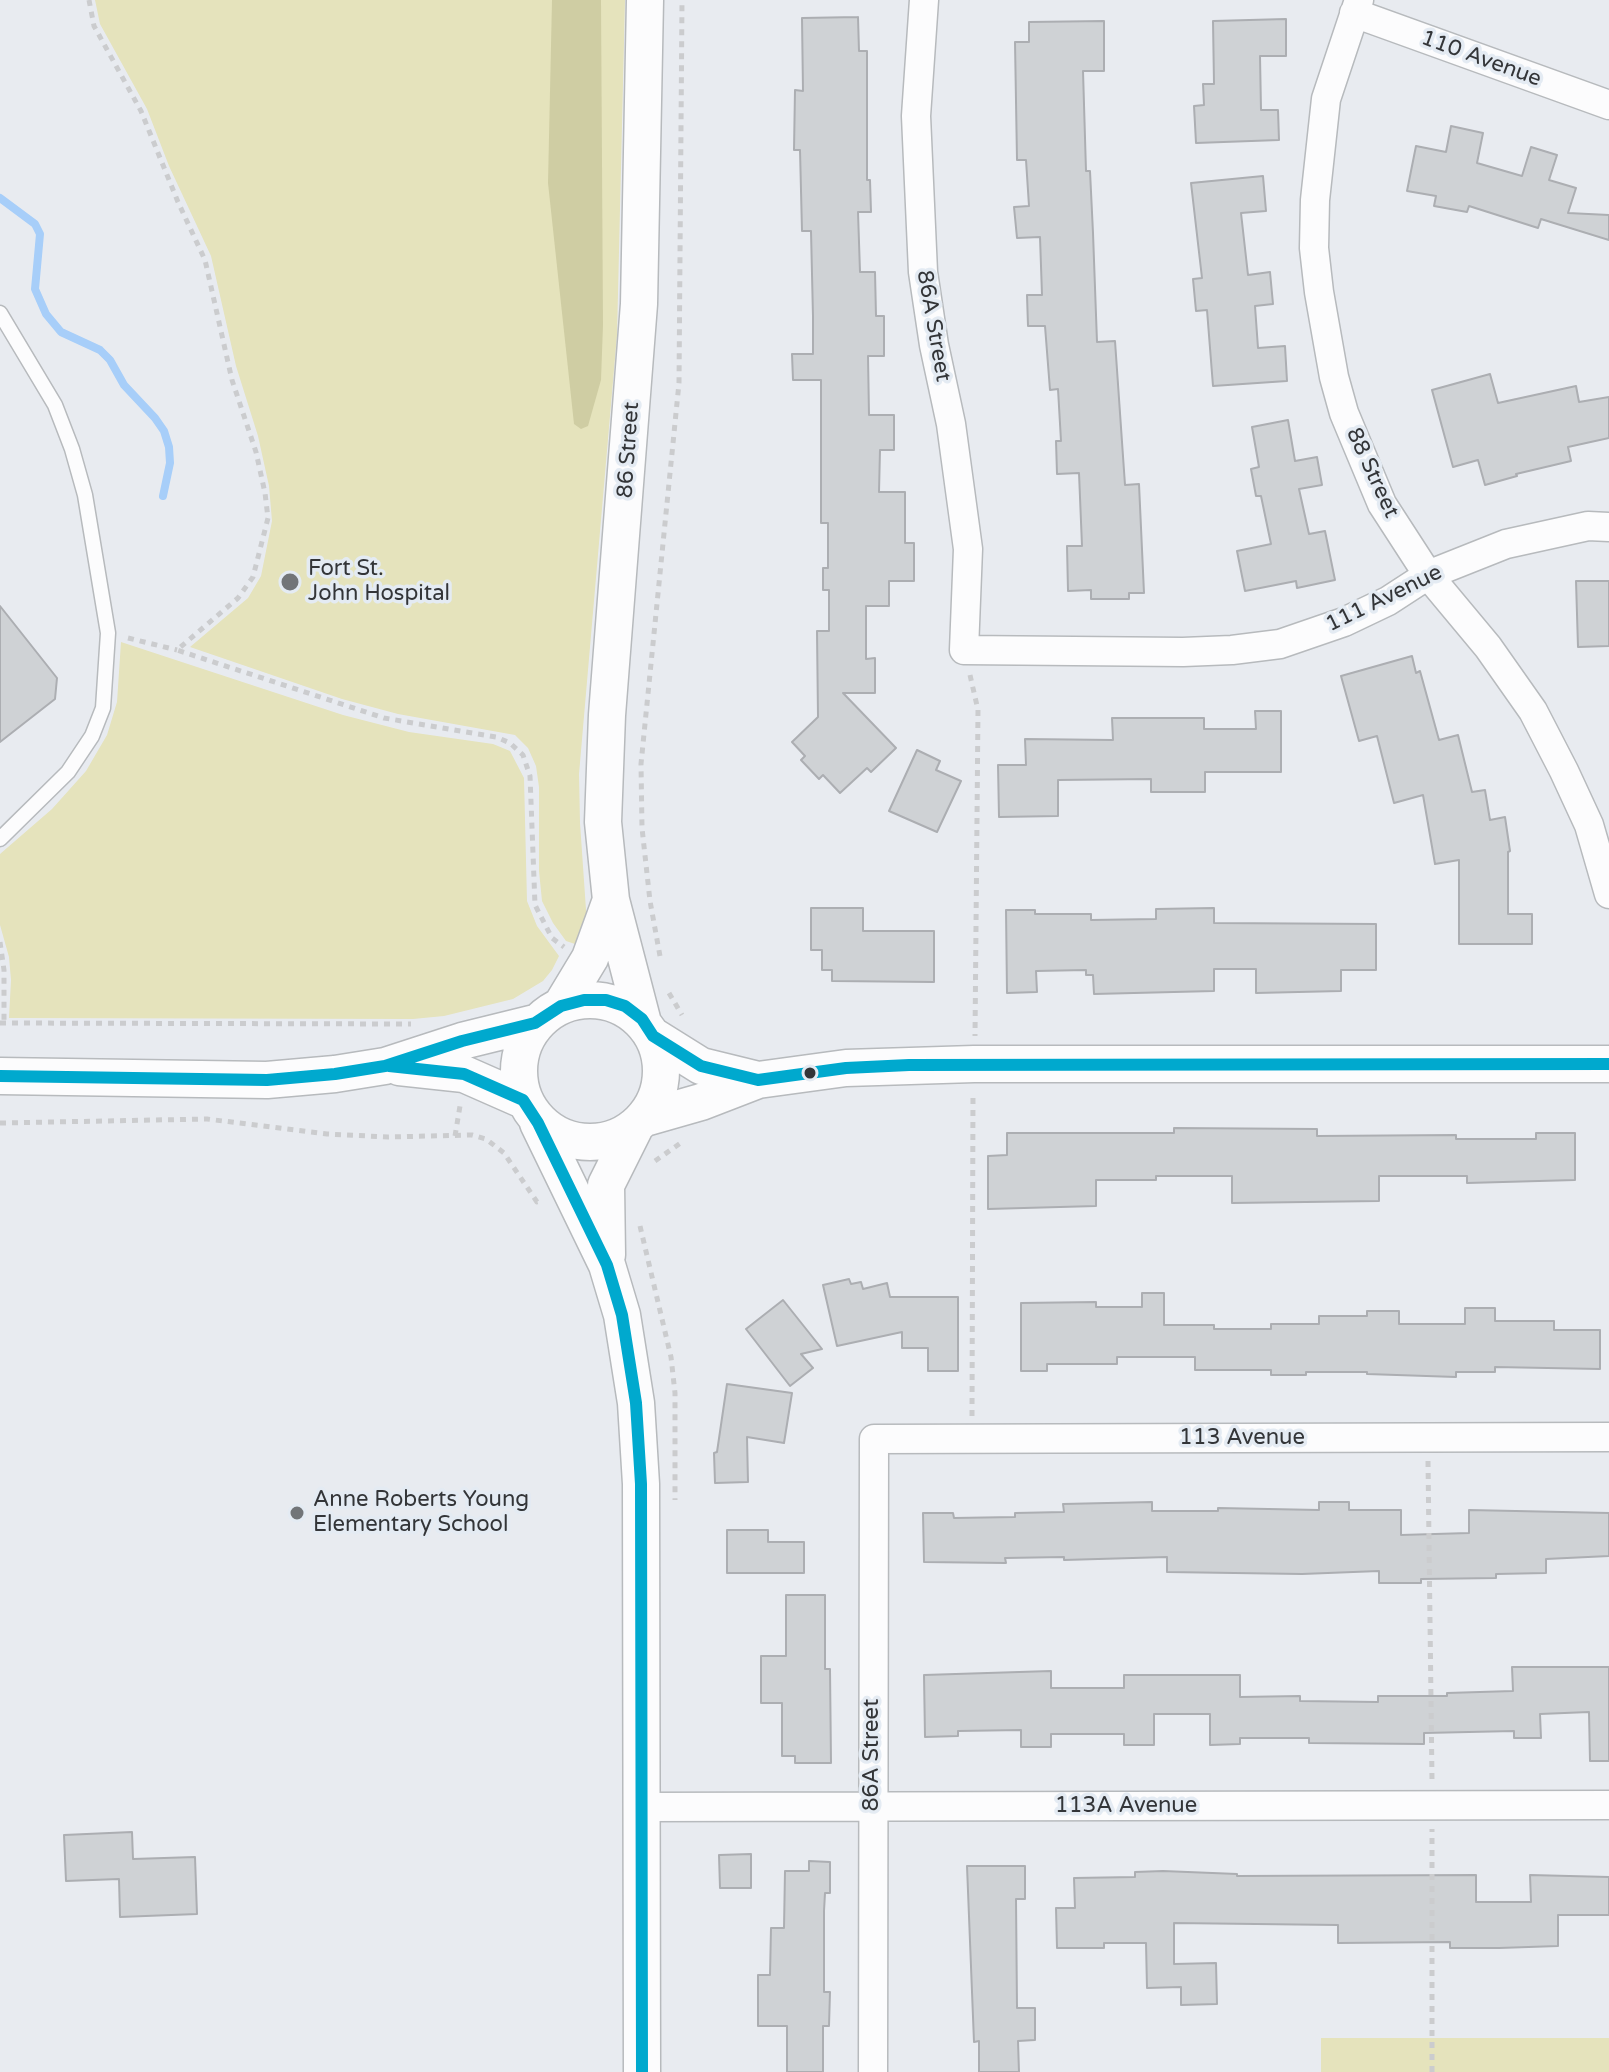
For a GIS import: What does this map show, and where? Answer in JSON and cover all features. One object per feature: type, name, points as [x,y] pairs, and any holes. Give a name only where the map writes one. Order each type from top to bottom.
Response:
[{"type":"street","name":"86 Street","points":[[645,0],[639,317],[603,772],[603,822],[611,900],[648,1028]]},
{"type":"street","name":"86A Street","points":[[924,0],[916,116],[923,272],[934,345],[951,424],[968,549],[964,650]]},
{"type":"street","name":"110 Avenue","points":[[1356,6],[1609,105]]},
{"type":"street","name":"88 Street","points":[[1356,6],[1326,99],[1319,141],[1314,248],[1332,365],[1344,413],[1382,504],[1428,575],[1488,647],[1533,711],[1589,825],[1609,894]]},
{"type":"street","name":"111 Avenue","points":[[964,650],[1183,652],[1280,644],[1366,612],[1428,575],[1506,544],[1588,526],[1609,527]]},
{"type":"street","name":"86 Street","points":[[548,1015],[590,958],[611,900]]},
{"type":"street","points":[[0,1076],[267,1080],[335,1074],[385,1066],[548,1015],[584,1000],[606,1000],[625,1006],[648,1028],[701,1066],[758,1080]]},
{"type":"street","points":[[548,1015],[524,1044],[519,1064],[531,1111],[607,1265],[622,1315],[636,1403],[641,1484],[642,2072]]},
{"type":"street","points":[[607,1265],[606,1185],[656,1099],[661,1079],[660,1060],[648,1028]]},
{"type":"street","points":[[385,1066],[464,1074],[531,1111],[562,1137],[586,1141],[610,1139],[640,1124],[758,1080],[846,1068],[909,1065],[1609,1064]]},
{"type":"street","name":"113 Avenue","points":[[874,1439],[1609,1437]]},
{"type":"street","name":"86A Street","points":[[873,2072],[874,1439]]},
{"type":"street","name":"113A Avenue","points":[[643,1807],[1609,1805]]},
{"type":"lane","points":[[0,313],[55,405],[72,449],[85,495],[108,633],[103,708],[92,736],[68,772],[0,839]]},
{"type":"path","points":[[89,0],[94,26],[141,111],[205,260],[232,380],[256,452],[265,493],[268,518],[253,577],[238,598],[177,650]]},
{"type":"path","points":[[663,967],[650,901],[642,828],[641,764],[679,383],[682,0]]},
{"type":"path","points":[[108,633],[177,650],[384,718],[496,737],[510,743],[523,755],[530,776],[535,905],[552,938],[568,950]]},
{"type":"path","points":[[964,650],[978,710],[975,1037]]},
{"type":"path","points":[[0,942],[4,970],[2,1023],[419,1023]]},
{"type":"path","points":[[666,981],[670,995],[685,1020]]},
{"type":"path","points":[[972,1440],[973,1087]]},
{"type":"path","points":[[455,1136],[461,1100]]},
{"type":"path","points":[[0,1123],[207,1119],[327,1134],[472,1135],[486,1139],[504,1153],[537,1202],[548,1198]]},
{"type":"path","points":[[1428,1437],[1432,1785]]},
{"type":"path","points":[[1432,1827],[1432,2072]]},
{"type":"shaded area","points":[[95,0],[625,0],[617,335],[579,774],[587,924],[581,946],[566,941],[542,901],[536,766],[528,748],[515,735],[398,714],[342,699],[190,647],[248,598],[261,576],[272,521],[269,486],[258,436],[236,366],[211,256],[169,166],[147,109],[100,24]]},
{"type":"shaded area","points":[[552,0],[601,0],[601,380],[588,426],[581,429],[574,424],[548,183]]},
{"type":"shaded area","points":[[121,642],[343,715],[409,732],[493,744],[510,751],[524,778],[527,901],[537,926],[559,956],[552,970],[543,981],[513,999],[444,1016],[413,1019],[9,1018],[11,980],[9,957],[0,925],[0,854],[52,809],[86,771],[107,735],[117,702]]},
{"type":"shaded area","points":[[1321,2038],[1609,2038],[1609,2072],[1321,2072]]},
{"type":"building","points":[[858,17],[859,51],[867,51],[867,180],[870,180],[871,212],[858,212],[860,272],[875,272],[876,316],[884,316],[884,356],[868,356],[869,415],[894,415],[894,450],[880,450],[879,492],[905,492],[905,543],[914,543],[914,581],[889,581],[889,606],[866,606],[866,659],[875,658],[875,693],[843,693],[896,748],[871,772],[867,768],[840,793],[823,775],[819,779],[801,760],[805,756],[792,742],[818,717],[817,631],[829,631],[829,590],[823,590],[823,568],[828,568],[828,523],[821,523],[821,380],[793,380],[792,354],[813,354],[811,231],[802,231],[800,150],[794,150],[795,90],[803,91],[802,18]]},
{"type":"building","points":[[1286,19],[1286,56],[1260,56],[1261,110],[1278,110],[1279,140],[1196,143],[1194,106],[1204,105],[1203,84],[1214,84],[1213,21]]},
{"type":"building","points":[[1104,21],[1104,71],[1083,71],[1086,171],[1090,171],[1097,342],[1115,341],[1125,485],[1139,484],[1144,593],[1129,593],[1129,599],[1091,599],[1091,590],[1068,591],[1067,546],[1082,546],[1079,473],[1057,474],[1056,441],[1061,441],[1058,389],[1050,390],[1045,326],[1028,326],[1027,295],[1042,295],[1040,237],[1017,238],[1014,207],[1029,206],[1026,160],[1017,160],[1015,42],[1029,42],[1029,22]]},
{"type":"building","points":[[1451,126],[1483,133],[1477,163],[1522,176],[1531,147],[1557,155],[1549,180],[1576,188],[1568,213],[1609,215],[1609,240],[1541,219],[1538,228],[1469,206],[1467,212],[1434,206],[1436,196],[1407,191],[1416,146],[1446,152]]},
{"type":"building","points":[[1263,176],[1266,211],[1241,213],[1248,275],[1270,272],[1273,304],[1255,306],[1258,348],[1285,346],[1287,381],[1213,386],[1207,310],[1196,311],[1193,279],[1202,278],[1191,183]]},
{"type":"building","points":[[1490,374],[1498,403],[1576,386],[1579,402],[1609,397],[1609,438],[1568,447],[1571,461],[1485,485],[1478,460],[1453,467],[1432,390]]},
{"type":"building","points":[[1288,420],[1295,461],[1317,457],[1322,485],[1299,489],[1309,534],[1325,531],[1335,580],[1297,588],[1296,581],[1245,591],[1237,551],[1271,544],[1261,496],[1256,496],[1251,469],[1259,467],[1252,427]]},
{"type":"building","points":[[1576,581],[1609,581],[1609,646],[1578,647]]},
{"type":"building","points":[[0,606],[57,678],[55,699],[0,742]]},
{"type":"building","points":[[1412,656],[1416,673],[1420,671],[1439,740],[1458,735],[1472,792],[1485,790],[1490,820],[1505,817],[1510,851],[1508,914],[1532,914],[1532,944],[1459,944],[1459,860],[1435,864],[1423,795],[1394,803],[1377,736],[1359,741],[1341,676]]},
{"type":"building","points":[[1255,711],[1281,711],[1281,772],[1205,772],[1205,792],[1151,792],[1151,779],[1058,780],[1058,816],[999,817],[998,765],[1026,765],[1025,739],[1113,740],[1112,718],[1204,718],[1204,729],[1256,729]]},
{"type":"building","points":[[917,750],[940,761],[936,770],[961,781],[937,832],[889,811]]},
{"type":"building","points":[[811,908],[863,908],[863,931],[934,931],[934,982],[832,981],[832,970],[822,970],[822,950],[811,950]]},
{"type":"building","points":[[1214,908],[1214,923],[1376,924],[1376,970],[1341,970],[1341,991],[1256,993],[1256,969],[1214,969],[1214,991],[1094,994],[1093,975],[1086,975],[1086,970],[1036,971],[1037,992],[1007,993],[1006,910],[1035,910],[1035,914],[1091,914],[1091,920],[1156,919],[1156,909]]},
{"type":"building","points":[[1174,1128],[1317,1129],[1317,1136],[1456,1135],[1456,1139],[1536,1139],[1536,1133],[1575,1133],[1575,1180],[1467,1183],[1467,1176],[1379,1176],[1379,1201],[1232,1203],[1232,1176],[1156,1176],[1156,1180],[1096,1180],[1096,1206],[988,1209],[988,1156],[1007,1155],[1007,1133],[1174,1133]]},
{"type":"building","points":[[849,1279],[851,1284],[861,1282],[863,1289],[887,1283],[890,1297],[958,1297],[958,1371],[928,1371],[928,1348],[902,1348],[902,1332],[837,1346],[823,1285]]},
{"type":"building","points":[[1142,1293],[1164,1293],[1164,1325],[1214,1325],[1214,1329],[1271,1329],[1271,1324],[1319,1324],[1319,1316],[1367,1316],[1367,1311],[1399,1311],[1399,1324],[1465,1324],[1465,1308],[1495,1308],[1495,1321],[1554,1321],[1554,1330],[1600,1330],[1600,1369],[1495,1367],[1495,1372],[1456,1372],[1456,1377],[1367,1372],[1271,1375],[1271,1370],[1195,1370],[1195,1357],[1117,1357],[1117,1364],[1047,1364],[1047,1371],[1021,1371],[1021,1303],[1096,1302],[1096,1307],[1142,1307]]},
{"type":"building","points":[[783,1300],[822,1349],[801,1354],[813,1368],[790,1386],[746,1329]]},
{"type":"building","points":[[727,1384],[792,1393],[784,1443],[747,1437],[748,1482],[715,1483],[714,1453],[717,1452]]},
{"type":"building","points":[[1152,1502],[1152,1511],[1218,1511],[1218,1508],[1319,1510],[1319,1502],[1349,1502],[1349,1510],[1401,1510],[1401,1535],[1469,1533],[1469,1510],[1609,1513],[1609,1556],[1546,1559],[1546,1573],[1496,1574],[1496,1578],[1421,1579],[1421,1583],[1379,1583],[1379,1571],[1302,1574],[1167,1572],[1167,1557],[1005,1558],[1006,1563],[924,1562],[923,1513],[953,1513],[954,1518],[1015,1517],[1015,1513],[1064,1512],[1063,1504]]},
{"type":"building","points":[[727,1530],[768,1530],[768,1542],[804,1542],[804,1573],[727,1573]]},
{"type":"building","points":[[786,1595],[825,1595],[825,1669],[830,1669],[831,1763],[795,1763],[795,1756],[782,1756],[782,1703],[761,1703],[761,1656],[786,1656]]},
{"type":"building","points":[[1512,1667],[1609,1667],[1609,1761],[1590,1761],[1589,1712],[1540,1714],[1541,1738],[1514,1738],[1514,1731],[1424,1733],[1424,1744],[1309,1743],[1309,1738],[1240,1738],[1240,1744],[1210,1745],[1210,1714],[1154,1714],[1154,1745],[1124,1745],[1124,1734],[1051,1734],[1051,1747],[1021,1747],[1021,1730],[958,1731],[958,1736],[925,1737],[924,1675],[1051,1671],[1051,1688],[1124,1688],[1124,1675],[1240,1675],[1240,1697],[1300,1696],[1300,1701],[1378,1702],[1378,1696],[1447,1696],[1447,1693],[1513,1691]]},
{"type":"building","points":[[132,1832],[133,1859],[195,1857],[197,1914],[120,1917],[119,1879],[66,1881],[64,1835]]},
{"type":"building","points":[[751,1854],[751,1888],[720,1888],[719,1855]]},
{"type":"building","points":[[809,1861],[830,1862],[830,1893],[825,1893],[824,1911],[824,1992],[830,1992],[829,2026],[823,2026],[823,2072],[787,2072],[787,2026],[758,2026],[758,1975],[770,1975],[771,1928],[784,1928],[785,1871],[809,1871]]},
{"type":"building","points":[[967,1866],[1025,1866],[1025,1899],[1016,1899],[1017,2008],[1035,2008],[1035,2040],[1018,2041],[1019,2072],[979,2072],[979,2041],[974,2042]]},
{"type":"building","points":[[1135,1872],[1237,1876],[1476,1875],[1476,1902],[1531,1902],[1530,1875],[1609,1877],[1609,1915],[1558,1915],[1558,1946],[1499,1948],[1450,1948],[1450,1942],[1338,1943],[1338,1925],[1174,1923],[1174,1964],[1216,1963],[1217,2004],[1181,2005],[1181,1987],[1147,1988],[1146,1943],[1104,1943],[1104,1948],[1057,1948],[1056,1908],[1075,1908],[1074,1878],[1135,1877]]},
{"type":"waterway","points":[[0,198],[35,224],[40,234],[35,289],[46,314],[61,332],[100,350],[110,360],[124,385],[164,431],[170,463],[163,496]]},
{"type":"transit line","points":[[0,1076],[267,1080],[335,1074],[385,1066],[462,1041],[535,1023],[561,1006],[584,1000],[606,1000],[625,1006],[642,1019],[653,1036],[701,1066],[758,1080],[846,1068],[909,1065],[1609,1064]]},
{"type":"transit line","points":[[389,1066],[464,1074],[523,1100],[538,1123],[607,1265],[622,1315],[636,1403],[641,1484],[642,2072]]},
{"type":"place","name":"Fort St. John Hospital","points":[[290,582]]},
{"type":"place","name":"Anne Roberts Young Elementary School","points":[[297,1513]]}]
